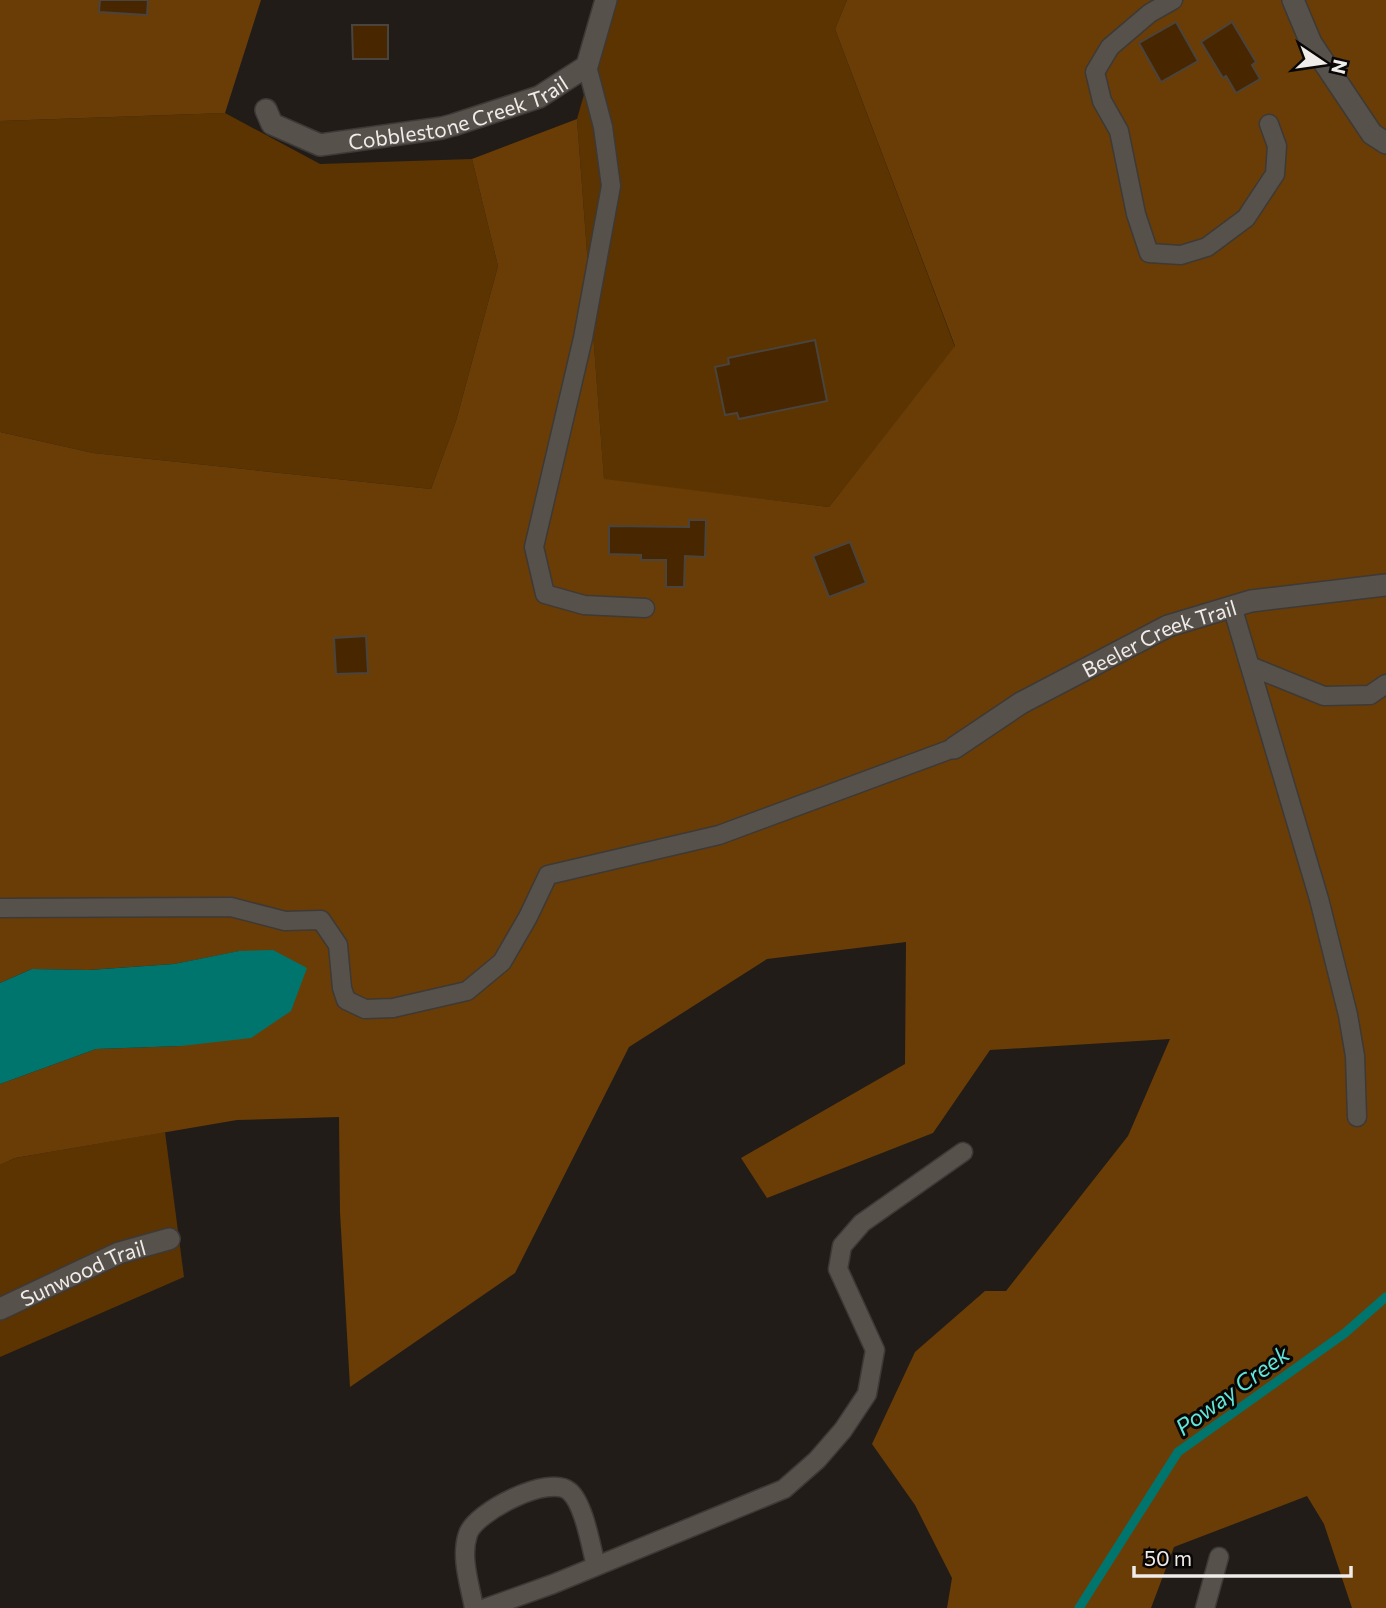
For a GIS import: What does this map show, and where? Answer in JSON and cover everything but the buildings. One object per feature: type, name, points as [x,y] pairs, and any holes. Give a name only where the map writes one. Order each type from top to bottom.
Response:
[{"type":"street","name":"Cobblestone Creek Trail","points":[[266,110],[272,124],[320,145],[442,128],[539,97],[587,66],[606,0]]},
{"type":"street","points":[[1293,0],[1311,43],[1372,134],[1386,143]]},
{"type":"street","name":"Beeler Creek Trail","points":[[954,748],[1020,703],[1168,626],[1251,601],[1386,585]]},
{"type":"street","name":"Sunwood Trail","points":[[0,1309],[119,1253],[169,1239]]},
{"type":"lane","points":[[1172,0],[1150,13],[1110,47],[1095,72],[1102,101],[1119,131],[1136,214],[1149,253],[1181,255],[1207,247],[1246,218],[1275,174],[1277,146],[1269,124]]},
{"type":"lane","points":[[587,66],[603,127],[611,186],[583,338],[534,547],[545,594],[584,605],[645,608]]},
{"type":"lane","points":[[1232,606],[1319,899],[1348,1015],[1355,1056],[1357,1117]]},
{"type":"lane","points":[[1250,666],[1324,696],[1370,695],[1386,684]]},
{"type":"lane","points":[[0,908],[231,907],[285,921],[321,920],[338,945],[342,988],[346,1000],[365,1009],[393,1008],[467,991],[502,962],[548,875],[719,835],[954,748]]},
{"type":"lane","points":[[486,1608],[784,1489],[817,1460],[843,1430],[867,1394],[875,1350],[838,1269],[842,1247],[862,1223],[963,1152]]},
{"type":"lane","points":[[474,1608],[464,1550],[471,1525],[482,1515],[538,1488],[553,1486],[568,1489],[578,1501],[596,1566]]},
{"type":"lane","points":[[1205,1608],[1219,1557]]},
{"type":"shaded area","points":[[0,0],[261,0],[225,113],[0,121]]},
{"type":"shaded area","points":[[611,0],[847,0],[835,29],[955,347],[829,507],[604,480],[577,119]]},
{"type":"shaded area","points":[[847,0],[1386,0],[1386,1608],[1352,1608],[1324,1524],[1307,1496],[1174,1547],[1151,1608],[947,1608],[952,1578],[915,1505],[872,1444],[915,1352],[985,1291],[1006,1291],[1128,1136],[1170,1039],[990,1050],[933,1133],[767,1198],[741,1158],[905,1064],[906,942],[767,959],[629,1047],[515,1273],[350,1387],[340,1212],[339,1117],[237,1120],[15,1158],[0,1165],[0,1084],[96,1049],[181,1046],[240,951],[174,964],[88,970],[32,969],[0,983],[0,432],[93,453],[431,489],[456,421],[498,266],[472,159],[577,119],[604,479],[829,507],[955,346],[835,29]]},
{"type":"shaded area","points":[[225,113],[320,164],[472,159],[498,266],[456,421],[431,489],[93,453],[0,432],[0,121]]},
{"type":"shaded area","points":[[165,1132],[184,1277],[0,1357],[0,1165],[15,1158]]},
{"type":"water","points":[[273,950],[307,968],[291,1011],[251,1038],[181,1046],[96,1049],[0,1084],[0,983],[32,969],[89,970],[174,964],[239,951]]},
{"type":"waterway","name":"Poway Creek","points":[[1079,1608],[1178,1452],[1345,1333],[1386,1297]]}]
